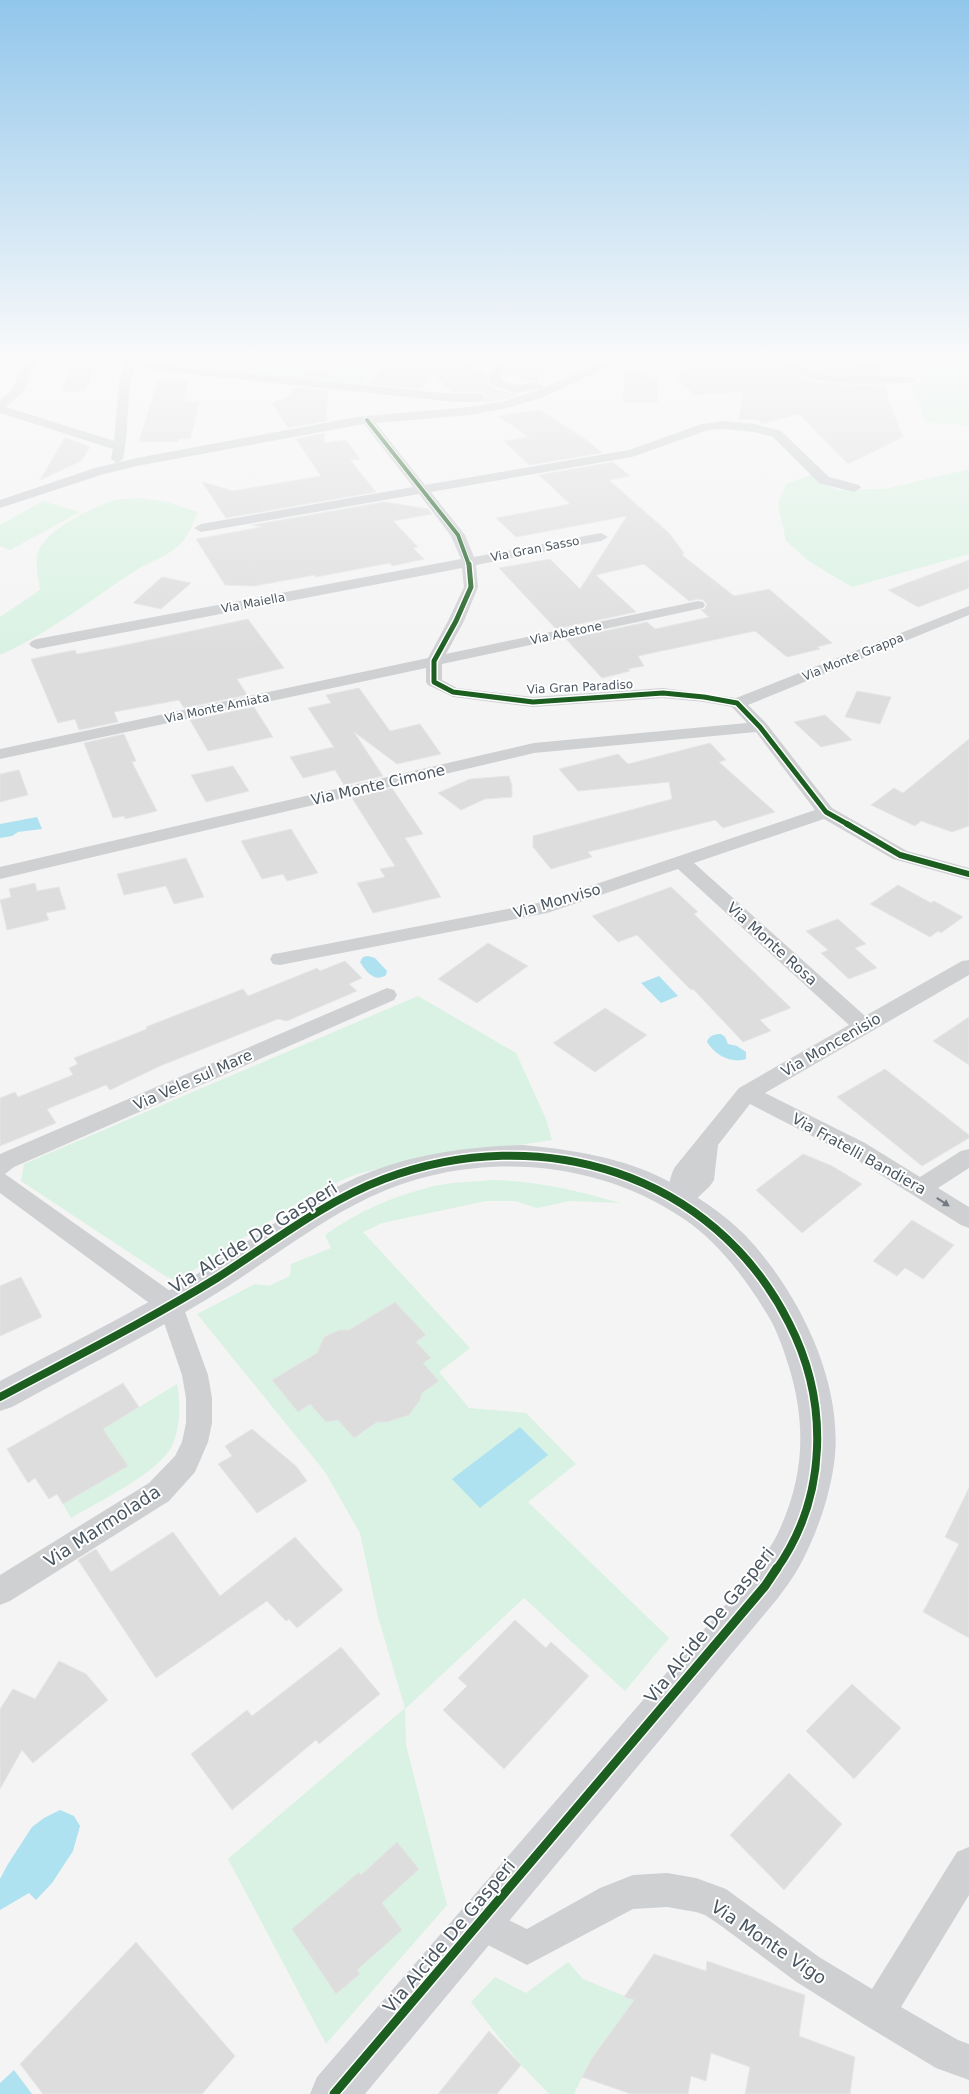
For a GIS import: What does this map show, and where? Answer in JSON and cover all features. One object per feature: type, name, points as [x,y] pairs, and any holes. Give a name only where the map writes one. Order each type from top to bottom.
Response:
[{"type":"street","points":[[114,466],[117,456]]},
{"type":"street","points":[[0,504],[114,466],[171,456]]},
{"type":"street","points":[[395,456],[458,535],[469,562],[471,587],[456,622],[434,661]]},
{"type":"street","points":[[201,528],[616,456]]},
{"type":"street","points":[[799,456],[824,480],[854,488]]},
{"type":"street","name":"Via Gran Sasso","points":[[469,562],[601,537]]},
{"type":"street","name":"Via Maiella","points":[[36,644],[469,562]]},
{"type":"street","name":"Via Abetone","points":[[434,661],[698,605]]},
{"type":"street","name":"Via Monte Grappa","points":[[737,703],[969,610]]},
{"type":"street","name":"Via Gran Paradiso","points":[[434,661],[434,682],[453,692],[462,694],[533,702],[663,694],[704,697],[737,703]]},
{"type":"street","name":"Via Monte Amiata","points":[[0,754],[434,661]]},
{"type":"street","points":[[737,703],[760,727],[826,812],[900,856],[969,874]]},
{"type":"street","name":"Via Monte Cimone","points":[[0,873],[534,748],[760,727]]},
{"type":"street","name":"Via Monviso","points":[[280,959],[547,907],[826,812]]},
{"type":"street","name":"Via Monte Rosa","points":[[682,862],[863,1026]]},
{"type":"street","name":"Via Moncenisio","points":[[680,1201],[702,1180],[708,1142],[747,1093],[969,966]]},
{"type":"street","name":"Via Vele sul Mare","points":[[0,1167],[6,1161],[387,995]]},
{"type":"street","name":"Via Fratelli Bandiera","points":[[747,1093],[857,1149],[969,1219]]},
{"type":"street","name":"Via Alcide De Gasperi","points":[[0,1397],[171,1305],[339,1199],[385,1178],[439,1162],[475,1157],[520,1156],[596,1164],[657,1187],[710,1223],[744,1256],[770,1291],[788,1321],[800,1350],[817,1414],[814,1481],[788,1551],[765,1586],[334,2094]]},
{"type":"street","points":[[921,1188],[969,1156]]},
{"type":"street","points":[[0,1181],[171,1305]]},
{"type":"street","name":"Via Marmolada","points":[[0,1591],[159,1492],[185,1464],[195,1442],[199,1423],[199,1398],[195,1375],[171,1305]]},
{"type":"street","points":[[877,2013],[969,1864]]},
{"type":"street","name":"Via Monte Vigo","points":[[480,1923],[527,1948],[612,1900],[633,1892],[666,1890],[696,1895],[714,1901],[807,1969],[877,2013],[950,2055],[969,2062]]},
{"type":"green space","points":[[969,469],[969,554],[852,587],[810,562],[786,541],[778,504],[786,484],[811,475],[837,490],[885,489]]},
{"type":"green space","points":[[139,498],[167,502],[198,512],[182,542],[175,549],[136,570],[36,637],[0,655],[0,617],[40,590],[36,561],[38,552],[50,536],[70,521],[103,504],[115,500]]},
{"type":"green space","points":[[43,501],[80,512],[10,550],[0,546],[0,525]]},
{"type":"green space","points":[[418,996],[516,1053],[546,1119],[552,1140],[397,1164],[357,1174],[316,1191],[177,1281],[165,1276],[21,1181],[24,1164]]},
{"type":"green space","points":[[492,1180],[525,1182],[557,1187],[620,1203],[570,1201],[537,1208],[515,1201],[486,1201],[382,1223],[363,1232],[470,1348],[439,1372],[469,1408],[526,1413],[576,1464],[528,1502],[669,1638],[625,1691],[524,1598],[405,1709],[406,1745],[447,1905],[326,2044],[228,1859],[405,1708],[378,1617],[360,1533],[325,1472],[197,1314],[255,1284],[269,1286],[290,1276],[291,1264],[331,1248],[325,1235],[377,1205],[405,1194],[434,1186]]},
{"type":"green space","points":[[177,1384],[179,1399],[178,1423],[175,1439],[165,1456],[126,1486],[71,1518],[63,1504],[103,1429]]},
{"type":"green space","points":[[568,1962],[583,1979],[634,2000],[591,2059],[574,2094],[549,2094],[521,2065],[471,2002],[495,1977],[526,1993]]},
{"type":"water","points":[[37,817],[42,829],[18,832],[12,836],[0,838],[0,824]]},
{"type":"water","points":[[363,957],[375,958],[387,971],[386,975],[378,978],[368,973],[360,962]]},
{"type":"water","points":[[659,976],[678,996],[661,1003],[641,983]]},
{"type":"water","points":[[721,1034],[725,1037],[728,1044],[737,1046],[746,1052],[746,1059],[729,1059],[710,1047],[707,1042],[709,1038],[712,1035]]},
{"type":"water","points":[[520,1427],[548,1455],[480,1508],[452,1479]]},
{"type":"water","points":[[60,1810],[74,1816],[80,1826],[73,1851],[52,1883],[36,1900],[29,1893],[0,1910],[0,1879],[8,1864],[32,1827]]},
{"type":"water","points":[[14,2070],[32,2094],[0,2094],[0,2083]]},
{"type":"building","points":[[54,456],[84,456],[81,461],[40,480]]},
{"type":"building","points":[[307,456],[358,456],[360,459],[350,460],[376,492],[226,518],[202,482],[233,491],[321,476]]},
{"type":"building","points":[[519,456],[585,456],[529,465]]},
{"type":"building","points":[[840,456],[865,456],[848,464]]},
{"type":"building","points":[[613,462],[630,476],[609,480],[669,533],[684,553],[682,555],[734,596],[769,589],[832,643],[817,647],[820,649],[787,657],[755,631],[638,656],[644,666],[628,669],[630,671],[602,678],[566,639],[647,622],[655,629],[709,617],[701,610],[705,609],[707,604],[703,600],[698,599],[689,601],[644,564],[596,575],[636,612],[556,629],[499,568],[550,559],[580,589],[627,516],[516,537],[496,518],[570,504],[539,475]]},
{"type":"building","points":[[384,502],[428,509],[432,514],[393,521],[418,547],[413,548],[424,559],[392,566],[390,563],[254,586],[225,585],[196,539],[261,527],[252,525]]},
{"type":"building","points":[[969,560],[969,588],[918,607],[888,590]]},
{"type":"building","points":[[162,577],[191,583],[161,609],[133,603]]},
{"type":"building","points":[[248,619],[284,668],[237,679],[247,695],[184,708],[179,700],[114,712],[118,722],[79,730],[75,719],[58,723],[31,659],[75,650],[77,654],[116,647]]},
{"type":"building","points":[[359,688],[390,731],[420,724],[441,754],[397,764],[354,732],[383,776],[344,785],[335,770],[303,778],[290,757],[334,747],[308,708],[331,703],[326,695]]},
{"type":"building","points":[[857,691],[891,697],[880,724],[845,717]]},
{"type":"building","points":[[254,707],[273,737],[208,751],[190,720]]},
{"type":"building","points":[[825,715],[852,740],[821,747],[794,722]]},
{"type":"building","points":[[124,734],[136,761],[132,762],[157,811],[125,819],[124,816],[113,818],[84,743]]},
{"type":"building","points":[[969,739],[969,826],[952,832],[921,821],[915,826],[871,805],[894,788],[903,793]]},
{"type":"building","points":[[710,743],[726,760],[719,762],[775,812],[723,828],[715,820],[588,852],[592,857],[551,869],[533,847],[533,836],[672,799],[669,782],[578,791],[559,769],[618,754],[628,764]]},
{"type":"building","points":[[233,766],[249,791],[206,802],[191,775]]},
{"type":"building","points":[[19,770],[28,795],[0,802],[0,774]]},
{"type":"building","points":[[509,776],[512,786],[512,797],[485,799],[461,810],[438,793],[470,779]]},
{"type":"building","points":[[392,788],[423,834],[405,838],[441,897],[373,913],[357,883],[385,877],[380,869],[395,866],[352,798]]},
{"type":"building","points":[[291,829],[318,873],[287,881],[283,874],[262,879],[241,841]]},
{"type":"building","points":[[186,858],[204,897],[174,904],[166,886],[124,895],[117,874]]},
{"type":"building","points":[[35,883],[37,891],[59,887],[66,909],[46,913],[49,920],[7,930],[0,900],[11,897],[9,889]]},
{"type":"building","points":[[898,885],[931,903],[934,901],[963,917],[941,933],[938,931],[930,937],[870,904]]},
{"type":"building","points":[[671,887],[698,912],[694,914],[791,1008],[760,1020],[771,1031],[743,1042],[693,989],[691,990],[637,935],[618,942],[592,916]]},
{"type":"building","points":[[838,919],[866,944],[855,948],[877,968],[849,979],[821,953],[828,950],[806,931]]},
{"type":"building","points":[[488,943],[528,966],[477,1003],[438,979]]},
{"type":"building","points":[[345,961],[362,978],[349,984],[357,991],[287,1021],[278,1019],[160,1066],[110,1090],[106,1085],[47,1109],[56,1123],[0,1146],[0,1098],[15,1092],[18,1097],[73,1075],[69,1068],[78,1064],[74,1058],[243,989],[248,996],[317,968],[320,971]]},
{"type":"building","points":[[605,1008],[647,1035],[595,1072],[553,1043]]},
{"type":"building","points":[[969,1017],[969,1065],[933,1041]]},
{"type":"building","points":[[885,1069],[969,1135],[969,1138],[922,1166],[837,1097]]},
{"type":"building","points":[[803,1154],[832,1166],[862,1184],[802,1233],[756,1190]]},
{"type":"building","points":[[912,1220],[954,1245],[923,1279],[905,1268],[897,1276],[873,1261]]},
{"type":"building","points":[[21,1277],[42,1317],[0,1336],[0,1286]]},
{"type":"building","points":[[395,1302],[426,1335],[416,1342],[431,1358],[423,1363],[439,1381],[422,1393],[420,1400],[409,1415],[387,1422],[377,1422],[354,1438],[338,1420],[326,1422],[310,1404],[298,1412],[272,1380],[317,1353],[324,1337],[339,1330],[349,1330]]},
{"type":"building","points":[[123,1383],[139,1407],[103,1429],[128,1466],[63,1504],[57,1494],[49,1499],[35,1478],[28,1483],[7,1449]]},
{"type":"building","points":[[252,1429],[296,1466],[307,1481],[257,1513],[218,1464],[232,1456],[225,1446]]},
{"type":"building","points":[[969,1488],[969,1638],[923,1612],[959,1544],[945,1537]]},
{"type":"building","points":[[173,1532],[220,1596],[295,1537],[343,1590],[297,1628],[289,1619],[286,1621],[267,1601],[156,1678],[78,1560],[96,1549],[111,1572]]},
{"type":"building","points":[[515,1620],[546,1648],[551,1642],[589,1676],[504,1769],[443,1710],[467,1686],[458,1678]]},
{"type":"building","points":[[341,1647],[380,1694],[319,1744],[316,1740],[232,1810],[191,1754],[247,1710],[252,1716]]},
{"type":"building","points":[[59,1661],[86,1674],[108,1700],[33,1763],[22,1750],[0,1789],[0,1709],[13,1689],[35,1699]]},
{"type":"building","points":[[852,1684],[901,1728],[854,1779],[806,1731]]},
{"type":"building","points":[[789,1773],[842,1824],[784,1890],[730,1835]]},
{"type":"building","points":[[397,1842],[419,1869],[382,1903],[402,1930],[357,1970],[360,1974],[336,1994],[292,1929],[359,1872],[361,1875]]},
{"type":"building","points":[[136,1942],[235,2056],[202,2094],[43,2094],[20,2064]]},
{"type":"building","points":[[654,1954],[706,1971],[707,1961],[805,1995],[799,2036],[855,2057],[850,2094],[745,2094],[750,2067],[711,2053],[706,2081],[691,2076],[688,2094],[631,2094],[582,2077],[592,2058],[634,2000],[624,1997]]},
{"type":"building","points":[[489,2031],[521,2065],[497,2094],[438,2094]]},
{"type":"cycle path","points":[[395,456],[458,535],[469,562],[471,587],[456,621],[434,661],[434,682],[453,692],[533,702],[663,693],[704,697],[737,703],[760,727],[826,812],[900,855],[969,874]]},
{"type":"cycle path","points":[[0,1397],[171,1305],[219,1277],[288,1230],[336,1201],[386,1178],[430,1165],[476,1157],[523,1156],[569,1160],[614,1171],[657,1188],[696,1212],[732,1242],[760,1277],[791,1327],[809,1376],[819,1428],[813,1483],[802,1519],[786,1555],[765,1586],[334,2094]]}]
